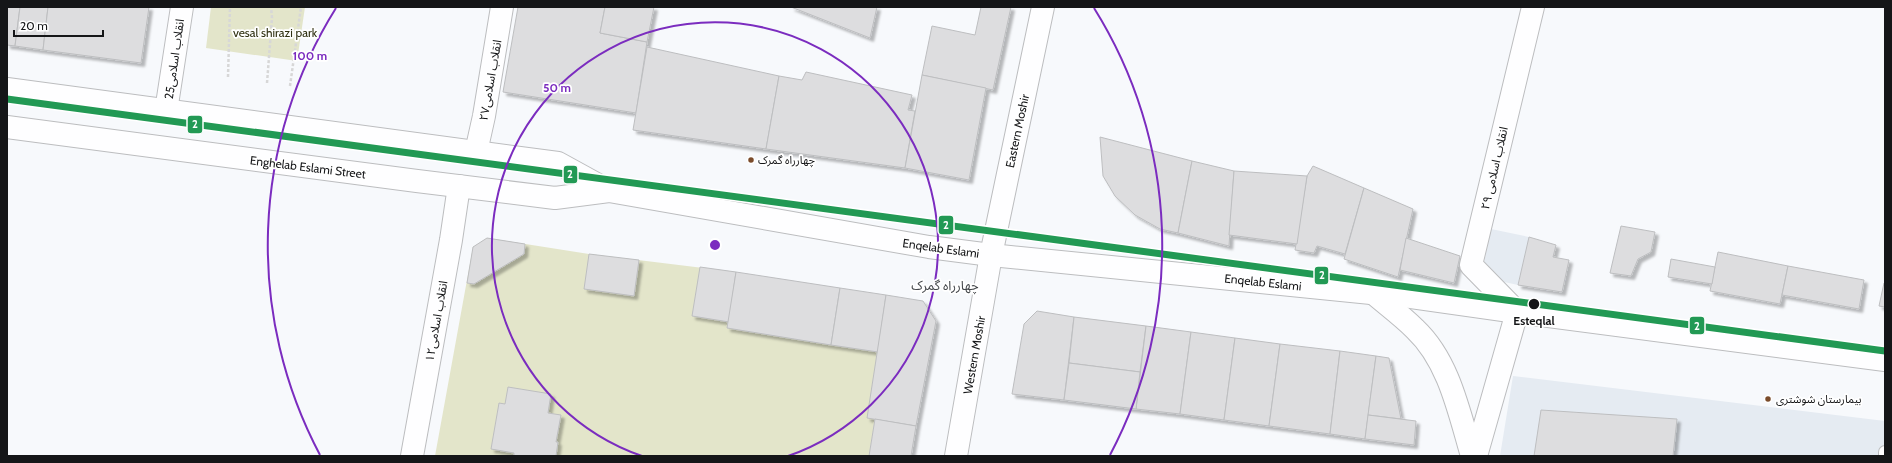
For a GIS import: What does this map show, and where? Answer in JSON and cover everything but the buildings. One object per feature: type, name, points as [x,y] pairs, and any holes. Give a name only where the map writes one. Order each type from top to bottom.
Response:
[{"type":"main road","name":"25انقلاب اسلامی","points":[[166,111],[182,7]]},
{"type":"main road","name":"انقلاب اسلامی۲۷","points":[[476,152],[484,116],[502,7]]},
{"type":"main road","name":"Eastern Moshir","points":[[991,255],[1043,7]]},
{"type":"main road","name":"انقلاب اسلامی ۲۹","points":[[1517,312],[1471,265],[1532,7]]},
{"type":"main road","name":"Enqelab Eslami","points":[[7,89],[558,163],[609,191],[929,247],[991,255],[1410,297],[1885,360]]},
{"type":"main road","name":"Enghelab Eslami Street","points":[[7,127],[555,198],[609,191]]},
{"type":"main road","name":"انقلاب اسلامی۱۲","points":[[412,456],[451,240],[459,186]]},
{"type":"main road","name":"Western Moshir","points":[[956,456],[991,255]]},
{"type":"main road","points":[[1373,293],[1416,329],[1435,353],[1450,384],[1472,456]]},
{"type":"main road","points":[[1476,456],[1517,312]]},
{"type":"path","points":[[228,77],[230,7]]},
{"type":"path","points":[[267,83],[272,18],[271,7]]},
{"type":"path","points":[[290,86],[300,7]]},
{"type":"shaded area","points":[[1491,229],[1529,237],[1518,285],[1481,277]]},
{"type":"shaded area","points":[[1513,376],[1885,421],[1885,456],[1500,456]]},
{"type":"green space","name":"vesal shirazi park","points":[[211,7],[305,7],[297,61],[206,48]]},
{"type":"green space","points":[[487,238],[589,254],[736,272],[728,328],[878,352],[875,419],[869,456],[435,456],[473,247]]},
{"type":"transit line","name":"2","points":[[7,99],[1885,351]]},
{"type":"place","name":"چهارراه گمرک","points":[[751,160]]},
{"type":"place","name":"Esteqlal","points":[[1534,304]]},
{"type":"place","name":"بیمارستان شوشتری","points":[[1768,399]]},
{"type":"district","name":"چهارراه گمرک","points":[[945,285]]}]
